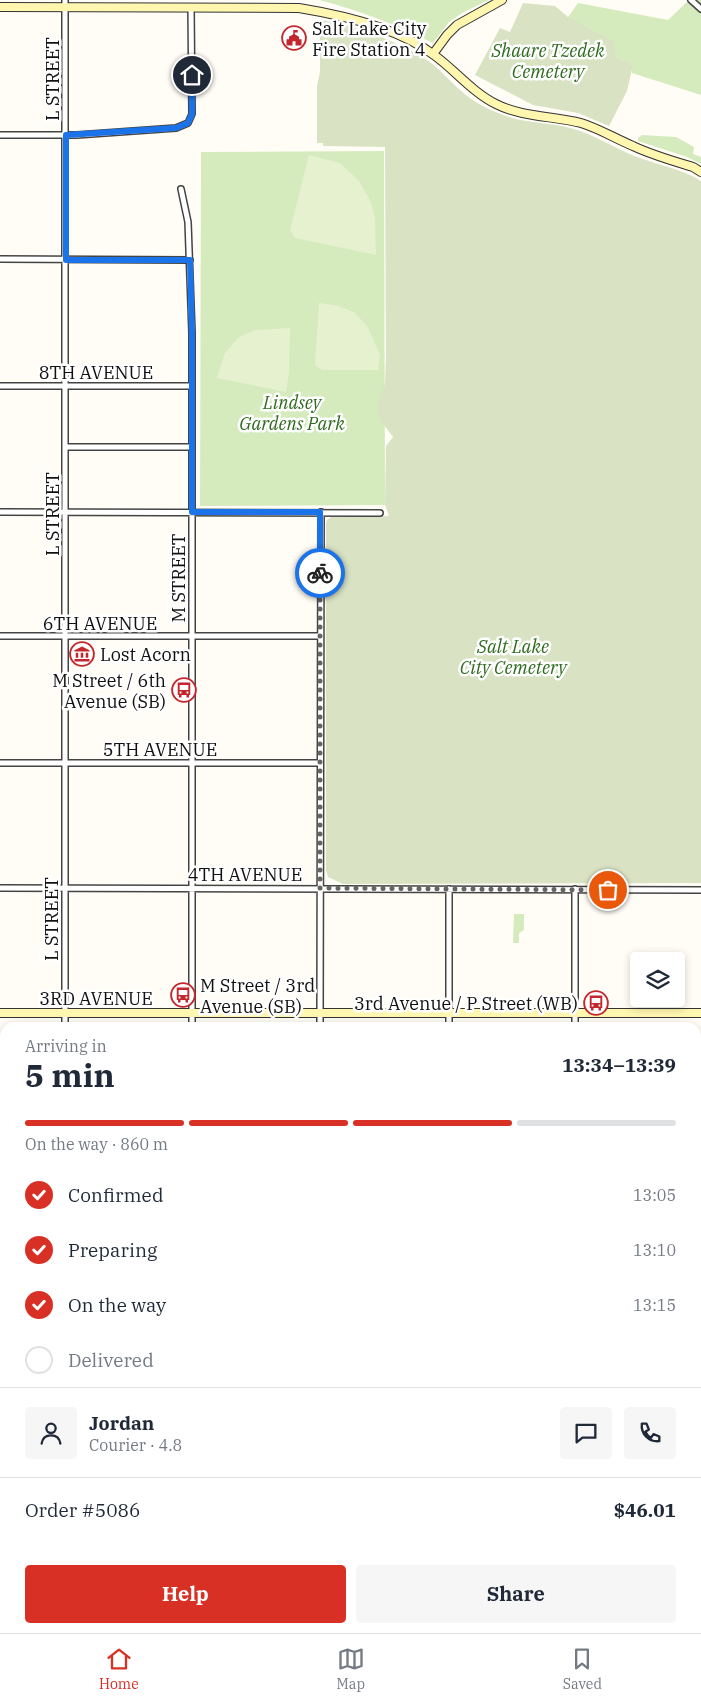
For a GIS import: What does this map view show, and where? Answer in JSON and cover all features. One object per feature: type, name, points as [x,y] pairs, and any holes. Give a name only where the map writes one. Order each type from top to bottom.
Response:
[{"type":"street","points":[[433,54],[457,25],[502,0]]},
{"type":"street","points":[[690,0],[701,9]]},
{"type":"street","points":[[0,7],[65,4],[299,8],[338,14],[366,22],[413,42],[433,54],[465,82],[496,104],[583,124],[634,147],[701,172]]},
{"type":"street","name":"L STREET","points":[[65,4],[65,1022]]},
{"type":"street","points":[[0,135],[66,135],[176,128],[188,123],[192,114],[191,7]]},
{"type":"street","name":"M STREET","points":[[181,189],[188,222],[192,386],[192,1022]]},
{"type":"street","points":[[0,259],[190,260]]},
{"type":"street","name":"8TH AVENUE","points":[[0,386],[192,386]]},
{"type":"street","points":[[66,447],[192,447]]},
{"type":"street","points":[[0,512],[380,513]]},
{"type":"street","points":[[320,512],[320,1022]]},
{"type":"street","name":"6TH AVENUE","points":[[0,636],[320,636]]},
{"type":"street","name":"5TH AVENUE","points":[[0,763],[320,763]]},
{"type":"street","name":"4TH AVENUE","points":[[0,888],[701,890]]},
{"type":"street","points":[[449,889],[449,1022]]},
{"type":"street","points":[[575,889],[575,1022]]},
{"type":"street","name":"3RD AVENUE","points":[[0,1013],[701,1013]]},
{"type":"green space","points":[[319,0],[489,0],[462,13],[449,22],[433,43],[377,18]]},
{"type":"green space","points":[[689,0],[701,0],[701,95],[632,73],[632,65],[615,56],[568,17],[578,3],[668,20]]},
{"type":"green space","name":"Shaare Tzedek Cemetery","points":[[523,3],[555,6],[568,17],[613,41],[615,56],[633,65],[627,91],[609,126],[578,113],[533,105],[475,75],[500,28],[510,32]]},
{"type":"green space","name":"Salt Lake City Cemetery","points":[[320,20],[362,30],[405,48],[430,62],[470,98],[493,111],[511,118],[562,126],[579,131],[637,157],[678,170],[701,181],[701,883],[343,884],[328,877],[326,871],[326,524],[327,520],[331,517],[389,516],[385,505],[386,446],[393,437],[381,421],[378,409],[385,384],[386,358],[385,147],[323,146],[323,143],[317,143]]},
{"type":"green space","points":[[642,135],[676,137],[694,147],[693,154],[701,157],[701,164],[687,157],[638,141],[638,138]]},
{"type":"green space","name":"Lindsey Gardens Park","points":[[384,151],[385,505],[200,506],[201,152]]},
{"type":"green space","points":[[309,155],[340,163],[359,181],[371,202],[375,218],[376,255],[295,238],[290,230]]},
{"type":"green space","points":[[319,303],[339,306],[354,312],[367,326],[380,355],[378,370],[322,370],[315,365]]},
{"type":"green space","points":[[290,328],[289,372],[286,392],[217,378],[225,353],[239,337],[255,330]]},
{"type":"green space","points":[[514,914],[524,914],[524,930],[519,933],[519,943],[513,943]]},
{"type":"way so far","points":[[320,573],[320,888],[608,890]]},
{"type":"place","name":"Salt Lake City Fire Station 4","points":[[294,38]]},
{"type":"place","name":"Lost Acorn","points":[[82,654]]},
{"type":"place","name":"M Street / 6th Avenue (SB)","points":[[184,690]]},
{"type":"place","name":"M Street / 3rd Avenue (SB)","points":[[183,995]]},
{"type":"place","name":"3rd Avenue / P Street (WB)","points":[[596,1003]]},
{"type":"route","points":[[192,75],[192,114],[188,123],[176,128],[66,135],[66,260],[190,260],[192,512],[320,512],[320,573]]}]
